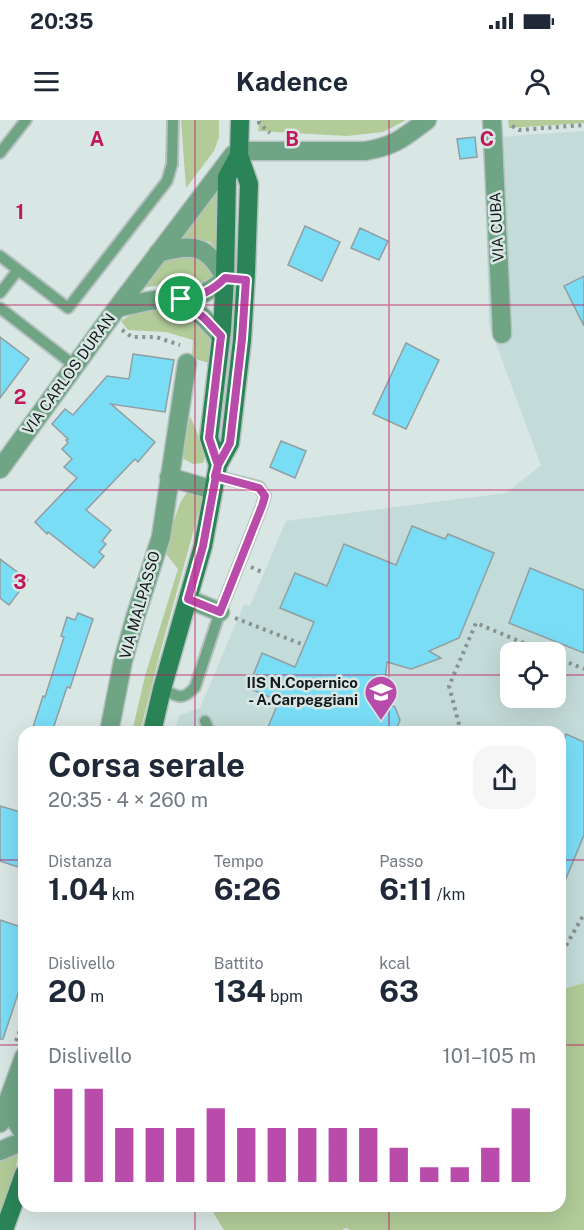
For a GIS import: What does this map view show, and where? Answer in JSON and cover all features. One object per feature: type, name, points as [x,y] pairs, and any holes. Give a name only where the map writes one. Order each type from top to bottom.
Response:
[{"type":"street","points":[[155,726],[162,689],[203,546],[215,477],[230,443],[242,339],[249,184],[239,151],[240,120]]},
{"type":"street","points":[[239,151],[365,151],[397,142],[427,120]]},
{"type":"street","name":"VIA CUBA","points":[[498,122],[502,334]]},
{"type":"street","points":[[215,477],[209,438],[225,278],[227,177],[239,151]]},
{"type":"street","name":"VIA CARLOS DURAN","points":[[0,469],[117,308],[239,151]]},
{"type":"street","points":[[158,254],[180,247],[191,247],[211,256],[225,278]]},
{"type":"street","points":[[225,278],[246,280]]},
{"type":"street","name":"VIA CARLOS DURAN","points":[[117,308],[153,301],[191,298],[205,293],[225,278]]},
{"type":"street","points":[[181,299],[221,336]]},
{"type":"street","name":"VIA MALPASSO","points":[[110,726],[123,661],[161,537],[187,363]]},
{"type":"street","points":[[169,477],[215,477]]},
{"type":"street","points":[[188,599],[220,612]]},
{"type":"street","points":[[0,1124],[18,1073]]},
{"type":"street","points":[[9,1098],[18,1126]]},
{"type":"street","points":[[0,1151],[18,1144]]},
{"type":"street","points":[[4,1230],[18,1191]]},
{"type":"lane","points":[[0,153],[26,120]]},
{"type":"lane","points":[[0,256],[68,308],[167,181],[172,164],[173,120]]},
{"type":"lane","points":[[0,293],[18,270]]},
{"type":"lane","points":[[0,308],[75,366]]},
{"type":"lane","points":[[162,689],[180,697],[188,695],[195,687],[220,612],[265,496],[259,488],[215,477]]},
{"type":"lane","points":[[205,721],[207,726]]},
{"type":"path","points":[[498,122],[519,130],[584,125]]},
{"type":"path","points":[[220,612],[304,645]]},
{"type":"path","points":[[459,726],[449,687],[476,623],[521,642]]},
{"type":"path","points":[[566,662],[584,669]]},
{"type":"path","points":[[566,945],[584,914]]},
{"type":"shaded area","name":"IIS N.Copernico - A.Carpeggiani","points":[[584,131],[584,983],[566,988],[566,726],[176,726],[180,715],[200,708],[244,604],[250,606],[286,521],[506,493],[541,465],[489,325],[484,138]]},
{"type":"green space","points":[[181,120],[219,120],[219,137],[214,151],[186,188]]},
{"type":"green space","points":[[260,120],[406,120],[383,132],[347,136],[258,131]]},
{"type":"green space","points":[[508,120],[584,120],[584,123],[509,128]]},
{"type":"green space","points":[[222,186],[219,251],[210,242],[187,237],[174,240]]},
{"type":"green space","points":[[189,253],[218,268],[210,278],[200,283],[140,288],[160,264]]},
{"type":"green space","points":[[164,308],[187,315],[206,332],[212,340],[209,363],[192,358],[193,340],[166,332],[128,330],[121,321],[141,311]]},
{"type":"green space","points":[[190,416],[206,453],[203,463],[193,464],[182,458]]},
{"type":"green space","points":[[188,491],[201,495],[202,500],[142,726],[133,726],[145,676],[178,569],[163,550],[181,501]]},
{"type":"green space","points":[[584,983],[584,1230],[350,1230],[346,1228],[342,1230],[224,1230],[213,1212],[566,1212],[566,988]]},
{"type":"green space","points":[[13,1152],[18,1152],[16,1169],[0,1213],[0,1160]]},
{"type":"building","points":[[475,137],[477,157],[460,159],[457,139]]},
{"type":"building","points":[[305,226],[340,242],[322,281],[288,265]]},
{"type":"building","points":[[360,228],[388,241],[379,260],[351,248]]},
{"type":"building","points":[[584,276],[584,326],[564,286]]},
{"type":"building","points":[[0,337],[29,359],[0,398]]},
{"type":"building","points":[[406,343],[439,360],[406,429],[373,414]]},
{"type":"building","points":[[133,354],[174,360],[165,412],[111,404],[155,442],[138,462],[135,459],[86,510],[111,530],[102,541],[106,544],[99,552],[104,556],[94,568],[48,532],[47,534],[35,522],[77,478],[64,467],[72,459],[62,449],[68,443],[66,440],[68,439],[52,424],[65,409],[73,415],[107,376],[129,379]]},
{"type":"building","points":[[281,441],[306,451],[295,478],[270,467]]},
{"type":"building","points":[[412,526],[445,539],[448,534],[494,553],[459,638],[429,651],[441,658],[411,669],[387,662],[385,681],[375,698],[395,707],[400,720],[398,726],[269,726],[279,701],[248,688],[262,653],[295,667],[314,622],[280,608],[295,573],[327,586],[344,544],[396,565]]},
{"type":"building","points":[[0,559],[28,580],[9,605],[0,598]]},
{"type":"building","points":[[530,568],[584,590],[584,653],[566,646],[566,642],[556,642],[509,623]]},
{"type":"building","points":[[78,613],[93,619],[70,688],[67,687],[54,726],[33,726],[64,637],[61,636],[67,617],[75,620]]},
{"type":"building","points":[[566,734],[584,742],[584,835],[566,878]]},
{"type":"building","points":[[0,806],[18,811],[18,867],[0,861]]},
{"type":"building","points":[[0,920],[18,926],[18,994],[3,1039],[0,1039]]},
{"type":"place","name":"IIS N.Copernico - A.Carpeggiani","points":[[381,721]]},
{"type":"route","points":[[181,299],[205,293],[225,278],[246,280],[230,443],[218,465],[215,476],[259,488],[265,496],[220,612],[188,599],[203,546],[215,476],[218,465],[209,438],[221,336],[181,299]]}]
